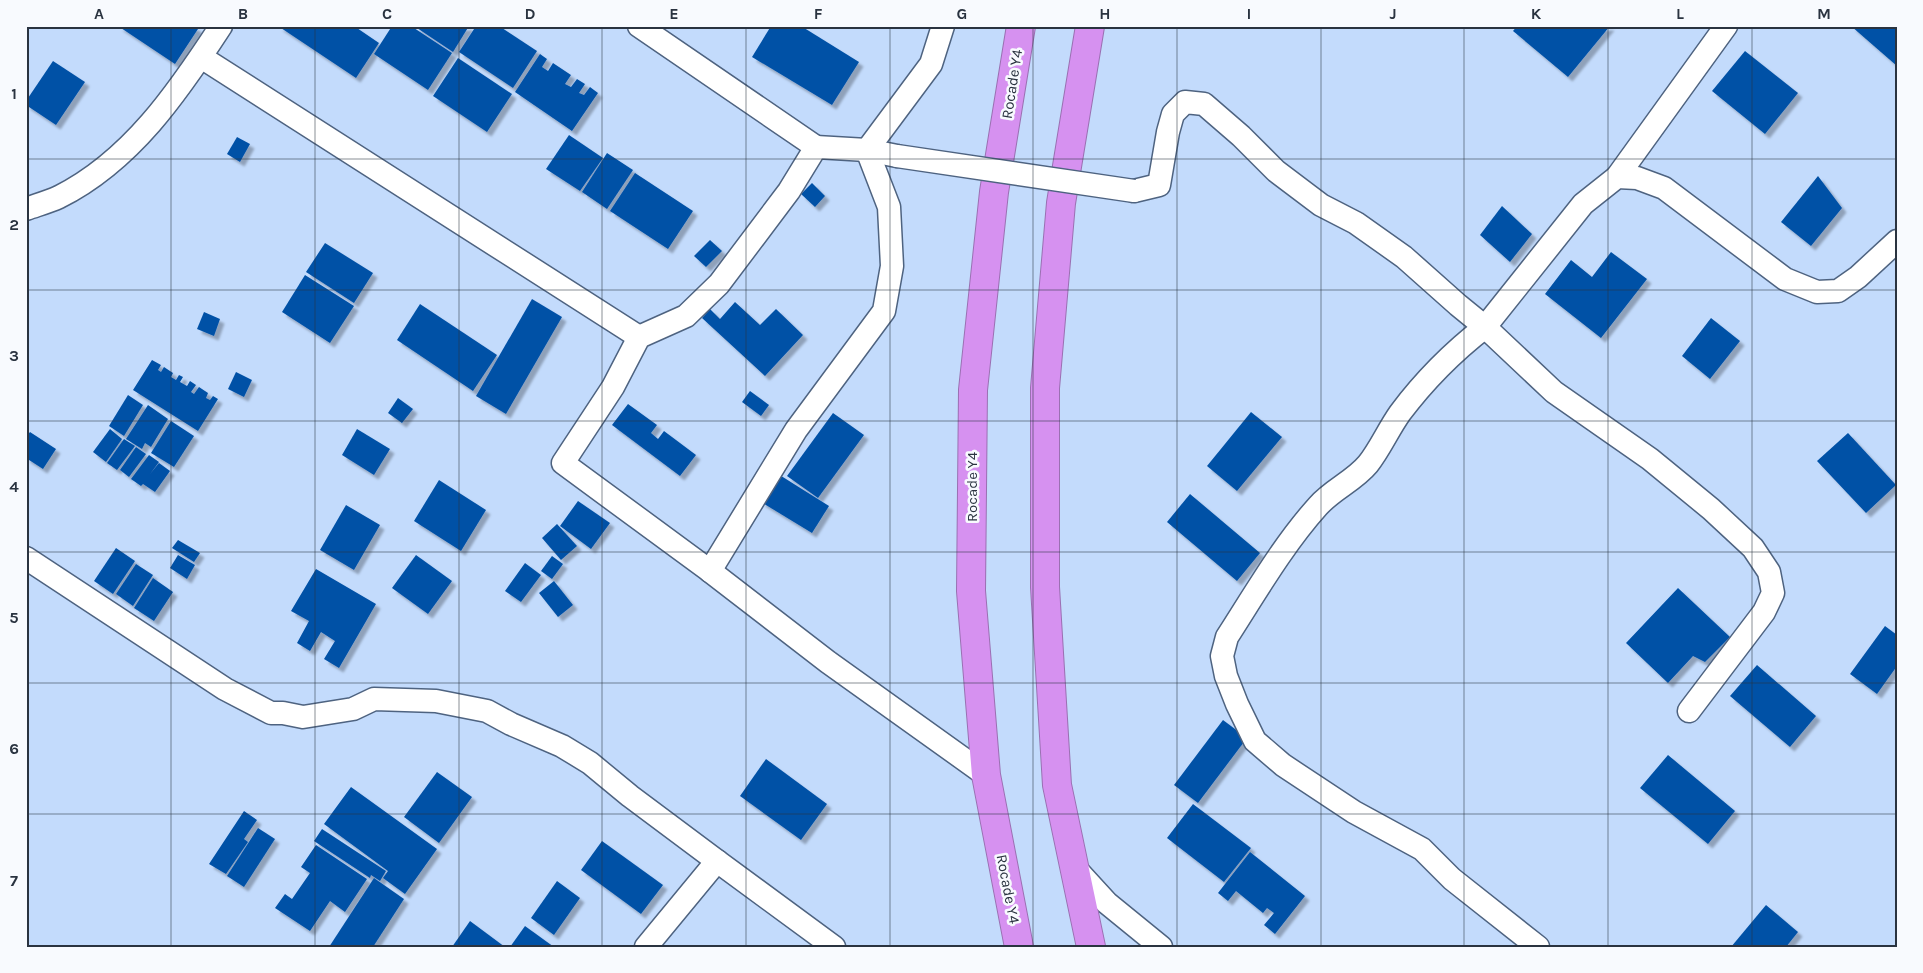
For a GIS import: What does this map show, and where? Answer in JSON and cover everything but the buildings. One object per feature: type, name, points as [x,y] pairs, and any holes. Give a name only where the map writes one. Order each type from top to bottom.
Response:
[{"type":"highway","name":"Rocade Y4","points":[[1019,947],[986,775],[971,591],[973,390],[994,192],[1022,26]]},
{"type":"highway","points":[[1090,26],[1061,203],[1045,388],[1044,588],[1057,786],[1091,947]]},
{"type":"street","points":[[26,209],[59,197],[118,158],[152,124],[221,26]]},
{"type":"street","points":[[639,26],[816,147],[867,150],[1134,192],[1159,185],[1173,114],[1185,102],[1204,104],[1276,170],[1321,205],[1356,223],[1404,258],[1485,326],[1554,392],[1650,459],[1711,509],[1753,548],[1769,572],[1773,593],[1764,612],[1689,710]]},
{"type":"street","points":[[867,150],[931,64],[943,26]]},
{"type":"street","points":[[1538,947],[1452,879],[1422,849],[1354,812],[1283,765],[1255,741],[1226,676],[1222,656],[1227,637],[1296,533],[1328,496],[1360,473],[1369,463],[1401,412],[1422,386],[1465,342],[1485,326],[1583,204],[1618,177],[1726,26]]},
{"type":"street","points":[[201,57],[639,337]]},
{"type":"street","points":[[816,147],[789,191],[719,284],[686,316],[639,337],[613,387],[563,463],[710,571],[828,662],[986,775]]},
{"type":"street","points":[[710,571],[796,430],[884,311],[892,266],[889,207],[867,150]]},
{"type":"street","points":[[1618,177],[1637,178],[1664,188],[1785,279],[1817,292],[1838,291],[1858,277],[1897,241]]},
{"type":"street","points":[[26,558],[224,690],[271,713],[303,717],[353,709],[374,699],[436,701],[487,711],[511,724],[562,746],[590,763],[630,796],[834,947]]},
{"type":"street","points":[[646,947],[717,861]]},
{"type":"street","points":[[1074,866],[1106,903],[1161,947]]}]
